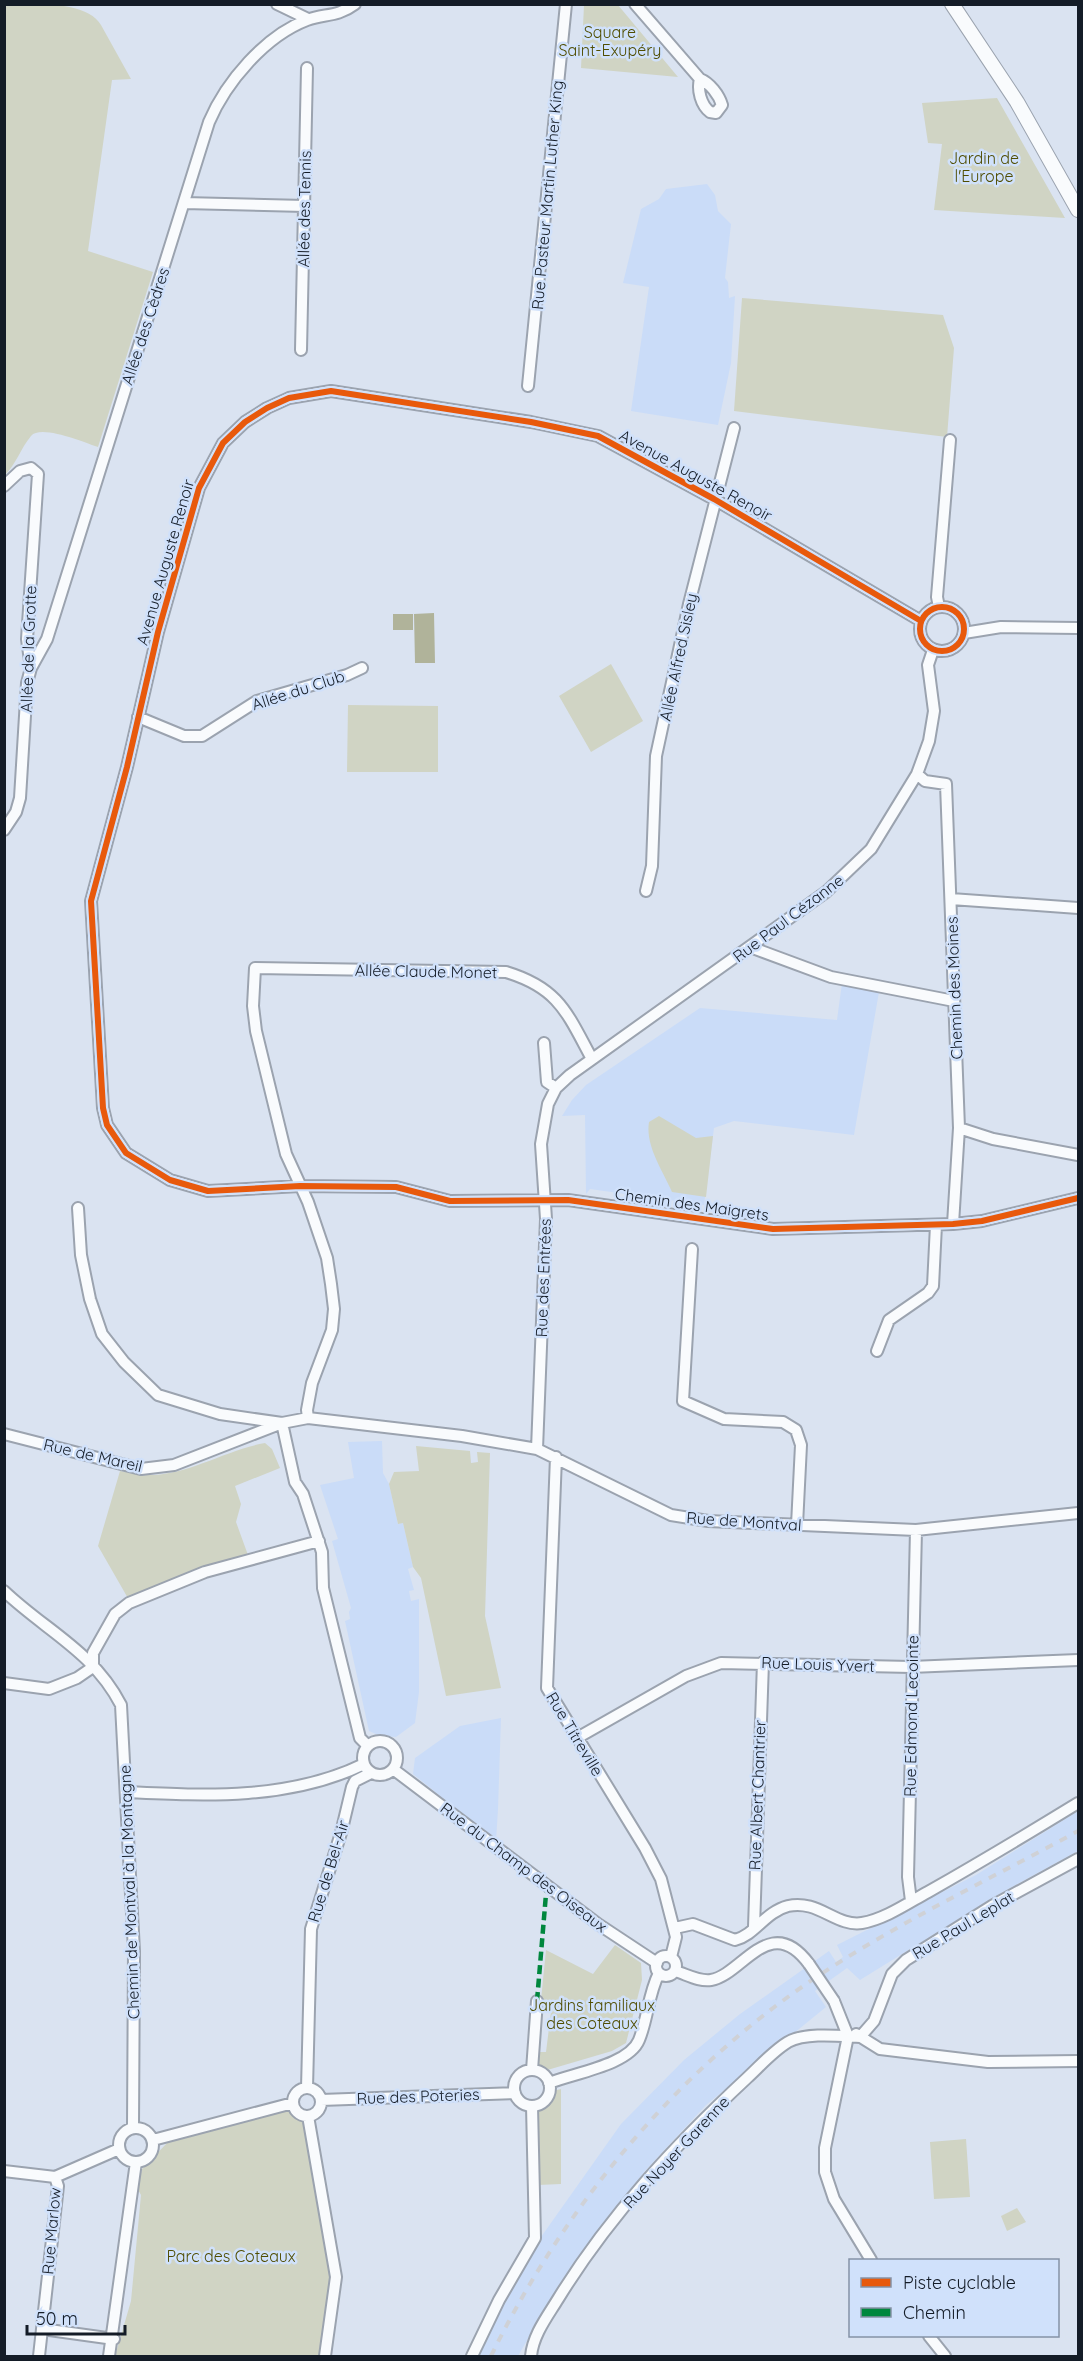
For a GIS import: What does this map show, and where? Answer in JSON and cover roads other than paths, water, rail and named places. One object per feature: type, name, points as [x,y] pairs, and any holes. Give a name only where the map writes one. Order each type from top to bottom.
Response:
[{"type":"main road","points":[[952,4],[1017,102],[1078,210]]},
{"type":"street","points":[[277,4],[308,19],[329,17],[355,4]]},
{"type":"street","name":"Rue Pasteur Martin Luther King","points":[[528,386],[566,4]]},
{"type":"street","points":[[635,4],[700,80]]},
{"type":"street","name":"Allée des Cèdres","points":[[31,668],[47,639],[184,203],[220,97],[234,76],[251,60],[308,19]]},
{"type":"street","name":"Allée des Tennis","points":[[301,350],[307,68]]},
{"type":"street","points":[[184,203],[305,206]]},
{"type":"street","name":"Avenue Auguste Renoir","points":[[300,1186],[208,1191],[190,1188],[170,1180],[126,1153],[107,1125],[103,1108],[91,901],[179,555],[204,475],[223,443],[245,422],[290,399],[331,392],[568,429],[598,436],[714,499],[921,621]]},
{"type":"street","name":"Allée Alfred Sisley","points":[[646,891],[652,866],[656,756],[714,499],[734,428]]},
{"type":"street","points":[[939,607],[937,597],[950,440]]},
{"type":"street","name":"Allée de la Grotte","points":[[4,486],[20,471],[31,468],[38,474],[27,639],[31,668],[27,683],[20,798],[16,812],[4,830]]},
{"type":"street","points":[[964,633],[958,614],[939,607],[928,612],[921,621],[921,638],[933,650],[953,649],[964,633],[1000,627],[1078,628]]},
{"type":"street","name":"Rue Paul Cézanne","points":[[556,1088],[592,1059],[750,947],[849,873],[888,824],[917,774],[928,741],[933,711],[927,665],[933,650]]},
{"type":"street","name":"Allée du Club","points":[[138,717],[184,736],[202,736],[257,700],[347,675],[362,668]]},
{"type":"street","name":"Chemin des Moines","points":[[917,774],[925,781],[946,784],[959,1128],[953,1224]]},
{"type":"street","points":[[951,899],[1078,908]]},
{"type":"street","points":[[750,947],[831,977],[954,1001]]},
{"type":"street","name":"Allée Claude Monet","points":[[300,1186],[286,1154],[256,1031],[253,1006],[255,968],[506,972],[528,979],[548,990],[564,1009],[592,1059]]},
{"type":"street","points":[[544,1044],[547,1082],[556,1088]]},
{"type":"street","name":"Rue des Entrées","points":[[537,1449],[544,1200],[541,1144],[543,1121],[556,1088]]},
{"type":"street","points":[[959,1128],[993,1138],[1078,1155]]},
{"type":"street","points":[[300,1186],[327,1258],[334,1309],[332,1330],[312,1383],[306,1410],[308,1418]]},
{"type":"street","name":"Chemin des Maigrets","points":[[300,1186],[396,1187],[450,1201],[544,1200],[658,1211],[773,1229],[953,1224],[982,1221],[1078,1198]]},
{"type":"street","points":[[78,1208],[81,1256],[90,1299],[102,1334],[124,1362],[158,1395],[220,1414],[282,1424],[295,1482],[303,1494],[322,1552],[324,1588],[360,1738],[368,1746]]},
{"type":"street","points":[[878,1351],[889,1320],[928,1293],[933,1286],[936,1225]]},
{"type":"street","points":[[692,1249],[683,1401],[724,1419],[783,1422],[796,1430],[801,1445],[797,1524]]},
{"type":"street","name":"Rue de Montval","points":[[282,1424],[308,1418],[462,1436],[537,1449],[671,1515],[708,1521],[916,1530],[1078,1513]]},
{"type":"street","name":"Rue de Mareil","points":[[4,1434],[141,1469],[174,1465],[282,1424]]},
{"type":"street","name":"Rue Titreville","points":[[556,1457],[547,1688],[656,1868],[668,1897],[675,1928],[675,1944],[671,1957]]},
{"type":"street","name":"Rue Edmond Lecointe","points":[[911,1901],[908,1877],[911,1667],[916,1530]]},
{"type":"street","points":[[4,1683],[49,1689],[77,1678],[93,1667],[93,1653],[115,1614],[129,1603],[205,1572],[319,1541]]},
{"type":"street","name":"Chemin de Montval à la Montagne","points":[[4,1591],[23,1609],[85,1655],[93,1667],[111,1684],[121,1705],[128,1792],[134,1951],[133,2127]]},
{"type":"street","name":"Rue Louis Yvert","points":[[577,1738],[689,1674],[721,1663],[763,1662],[911,1667],[1078,1660]]},
{"type":"street","name":"Rue Albert Chantrier","points":[[754,1927],[763,1662]]},
{"type":"street","points":[[128,1792],[197,1796],[255,1794],[368,1769],[381,1775],[393,1769],[397,1760],[392,1746],[377,1741],[368,1746],[363,1755],[368,1769]]},
{"type":"street","name":"Rue de Bel-Air","points":[[307,2088],[311,1929],[352,1787],[368,1769]]},
{"type":"street","name":"Rue du Champ des Oiseaux","points":[[393,1769],[658,1968]]},
{"type":"street","points":[[675,1928],[693,1924],[735,1940],[746,1935],[772,1913],[793,1906],[815,1907],[846,1922],[859,1923],[911,1901],[1078,1803]]},
{"type":"street","name":"Rue Paul Leplat","points":[[860,2037],[874,2021],[892,1974],[906,1960],[992,1906],[1078,1859]]},
{"type":"street","points":[[675,1971],[702,1980],[715,1979],[756,1949],[773,1945],[794,1949],[809,1964],[834,2001],[847,2031],[825,2148],[825,2172],[834,2199],[870,2259]]},
{"type":"street","points":[[549,2083],[616,2061],[631,2051],[639,2040],[650,1993],[664,1956],[671,1957],[675,1961],[675,1971]]},
{"type":"street","points":[[658,1968],[668,1976],[675,1971]]},
{"type":"street","points":[[532,2070],[537,2001]]},
{"type":"street","points":[[847,2031],[880,2049],[988,2062],[1078,2061]]},
{"type":"street","name":"Rue Noyer Garenne","points":[[531,2356],[534,2341],[542,2326],[582,2261],[641,2184],[711,2112],[790,2041],[847,2031]]},
{"type":"street","points":[[532,2070],[543,2073],[549,2083],[546,2098],[532,2106],[521,2102],[515,2093],[518,2077],[532,2070]]},
{"type":"street","points":[[307,2088],[318,2092],[321,2100],[319,2109],[308,2116],[299,2114],[293,2103],[299,2090],[307,2088]]},
{"type":"street","name":"Rue des Poteries","points":[[321,2100],[515,2093]]},
{"type":"street","points":[[153,2140],[293,2103]]},
{"type":"street","points":[[472,2356],[499,2300],[535,2238],[532,2106]]},
{"type":"street","points":[[308,2116],[336,2277],[325,2356]]},
{"type":"street","points":[[133,2127],[143,2129],[153,2140],[150,2155],[136,2162],[125,2159],[119,2149],[123,2133],[133,2127]]},
{"type":"street","points":[[4,2171],[55,2177],[119,2149]]},
{"type":"street","points":[[110,2356],[136,2162]]},
{"type":"street","name":"Rue Marlow","points":[[39,2356],[58,2186],[55,2177]]},
{"type":"street","points":[[42,2329],[114,2339]]},
{"type":"street","points":[[930,2337],[945,2356]]},
{"type":"railway","points":[[491,2356],[550,2251],[584,2202],[662,2108],[705,2065],[751,2026],[832,1967],[936,1906],[1078,1831]]},
{"type":"park label","name":"Square Saint-Exupéry","points":[[610,41]]},
{"type":"park label","name":"Jardin de l'Europe","points":[[984,167]]},
{"type":"park label","name":"Jardins familiaux des Coteaux","points":[[592,2014]]},
{"type":"park label","name":"Parc des Coteaux","points":[[231,2256]]}]
